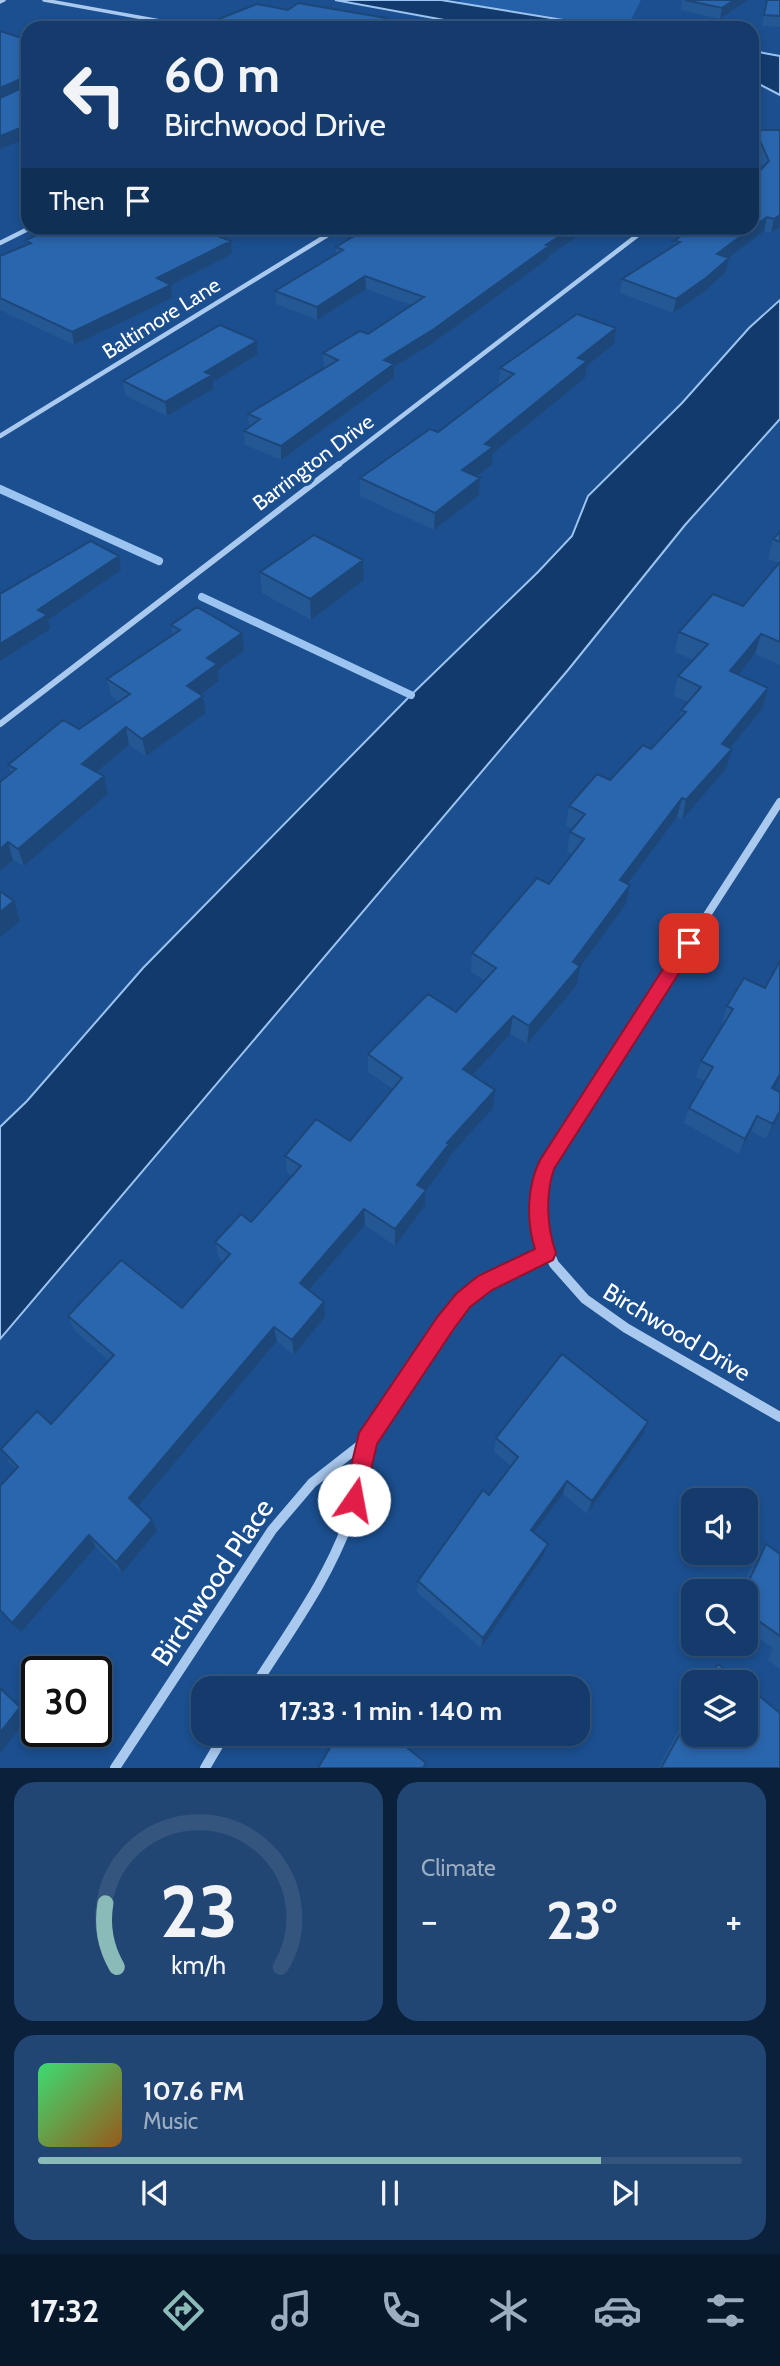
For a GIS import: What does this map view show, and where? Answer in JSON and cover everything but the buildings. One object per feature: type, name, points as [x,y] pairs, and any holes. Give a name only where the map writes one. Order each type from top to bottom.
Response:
[{"type":"street","points":[[44,0],[160,21]]},
{"type":"street","points":[[0,243],[21,232]]},
{"type":"street","name":"Baltimore Lane","points":[[0,436],[328,235]]},
{"type":"street","name":"Barrington Drive","points":[[0,724],[638,235]]},
{"type":"street","name":"Birchwood Drive","points":[[780,802],[546,1166],[541,1179],[539,1204],[541,1239],[546,1253],[575,1290],[614,1320],[780,1417]]},
{"type":"street","name":"Birchwood Place","points":[[115,1768],[272,1530],[312,1483],[367,1440],[463,1300],[501,1274],[546,1253]]},
{"type":"street","name":"Birchwood Place","points":[[261,1676],[326,1570],[338,1544],[350,1516],[367,1440]]},
{"type":"street","points":[[205,1768],[218,1746]]},
{"type":"shaded area","points":[[335,0],[441,0],[569,21],[450,21]]},
{"type":"shaded area","points":[[461,0],[641,0],[630,21],[569,21],[458,3]]},
{"type":"shaded area","points":[[759,52],[780,56],[780,95],[759,84]]},
{"type":"shaded area","points":[[780,300],[780,419],[685,525],[568,670],[0,1339],[0,1127],[27,1101],[143,968],[408,698],[572,536],[588,496],[682,403],[749,328]]},
{"type":"waterway","points":[[0,489],[159,561]]},
{"type":"waterway","points":[[202,597],[411,695]]},
{"type":"route","points":[[354,1500],[367,1440],[445,1323],[463,1300],[485,1283],[546,1253],[541,1239],[539,1204],[541,1179],[546,1166],[689,943]]}]
